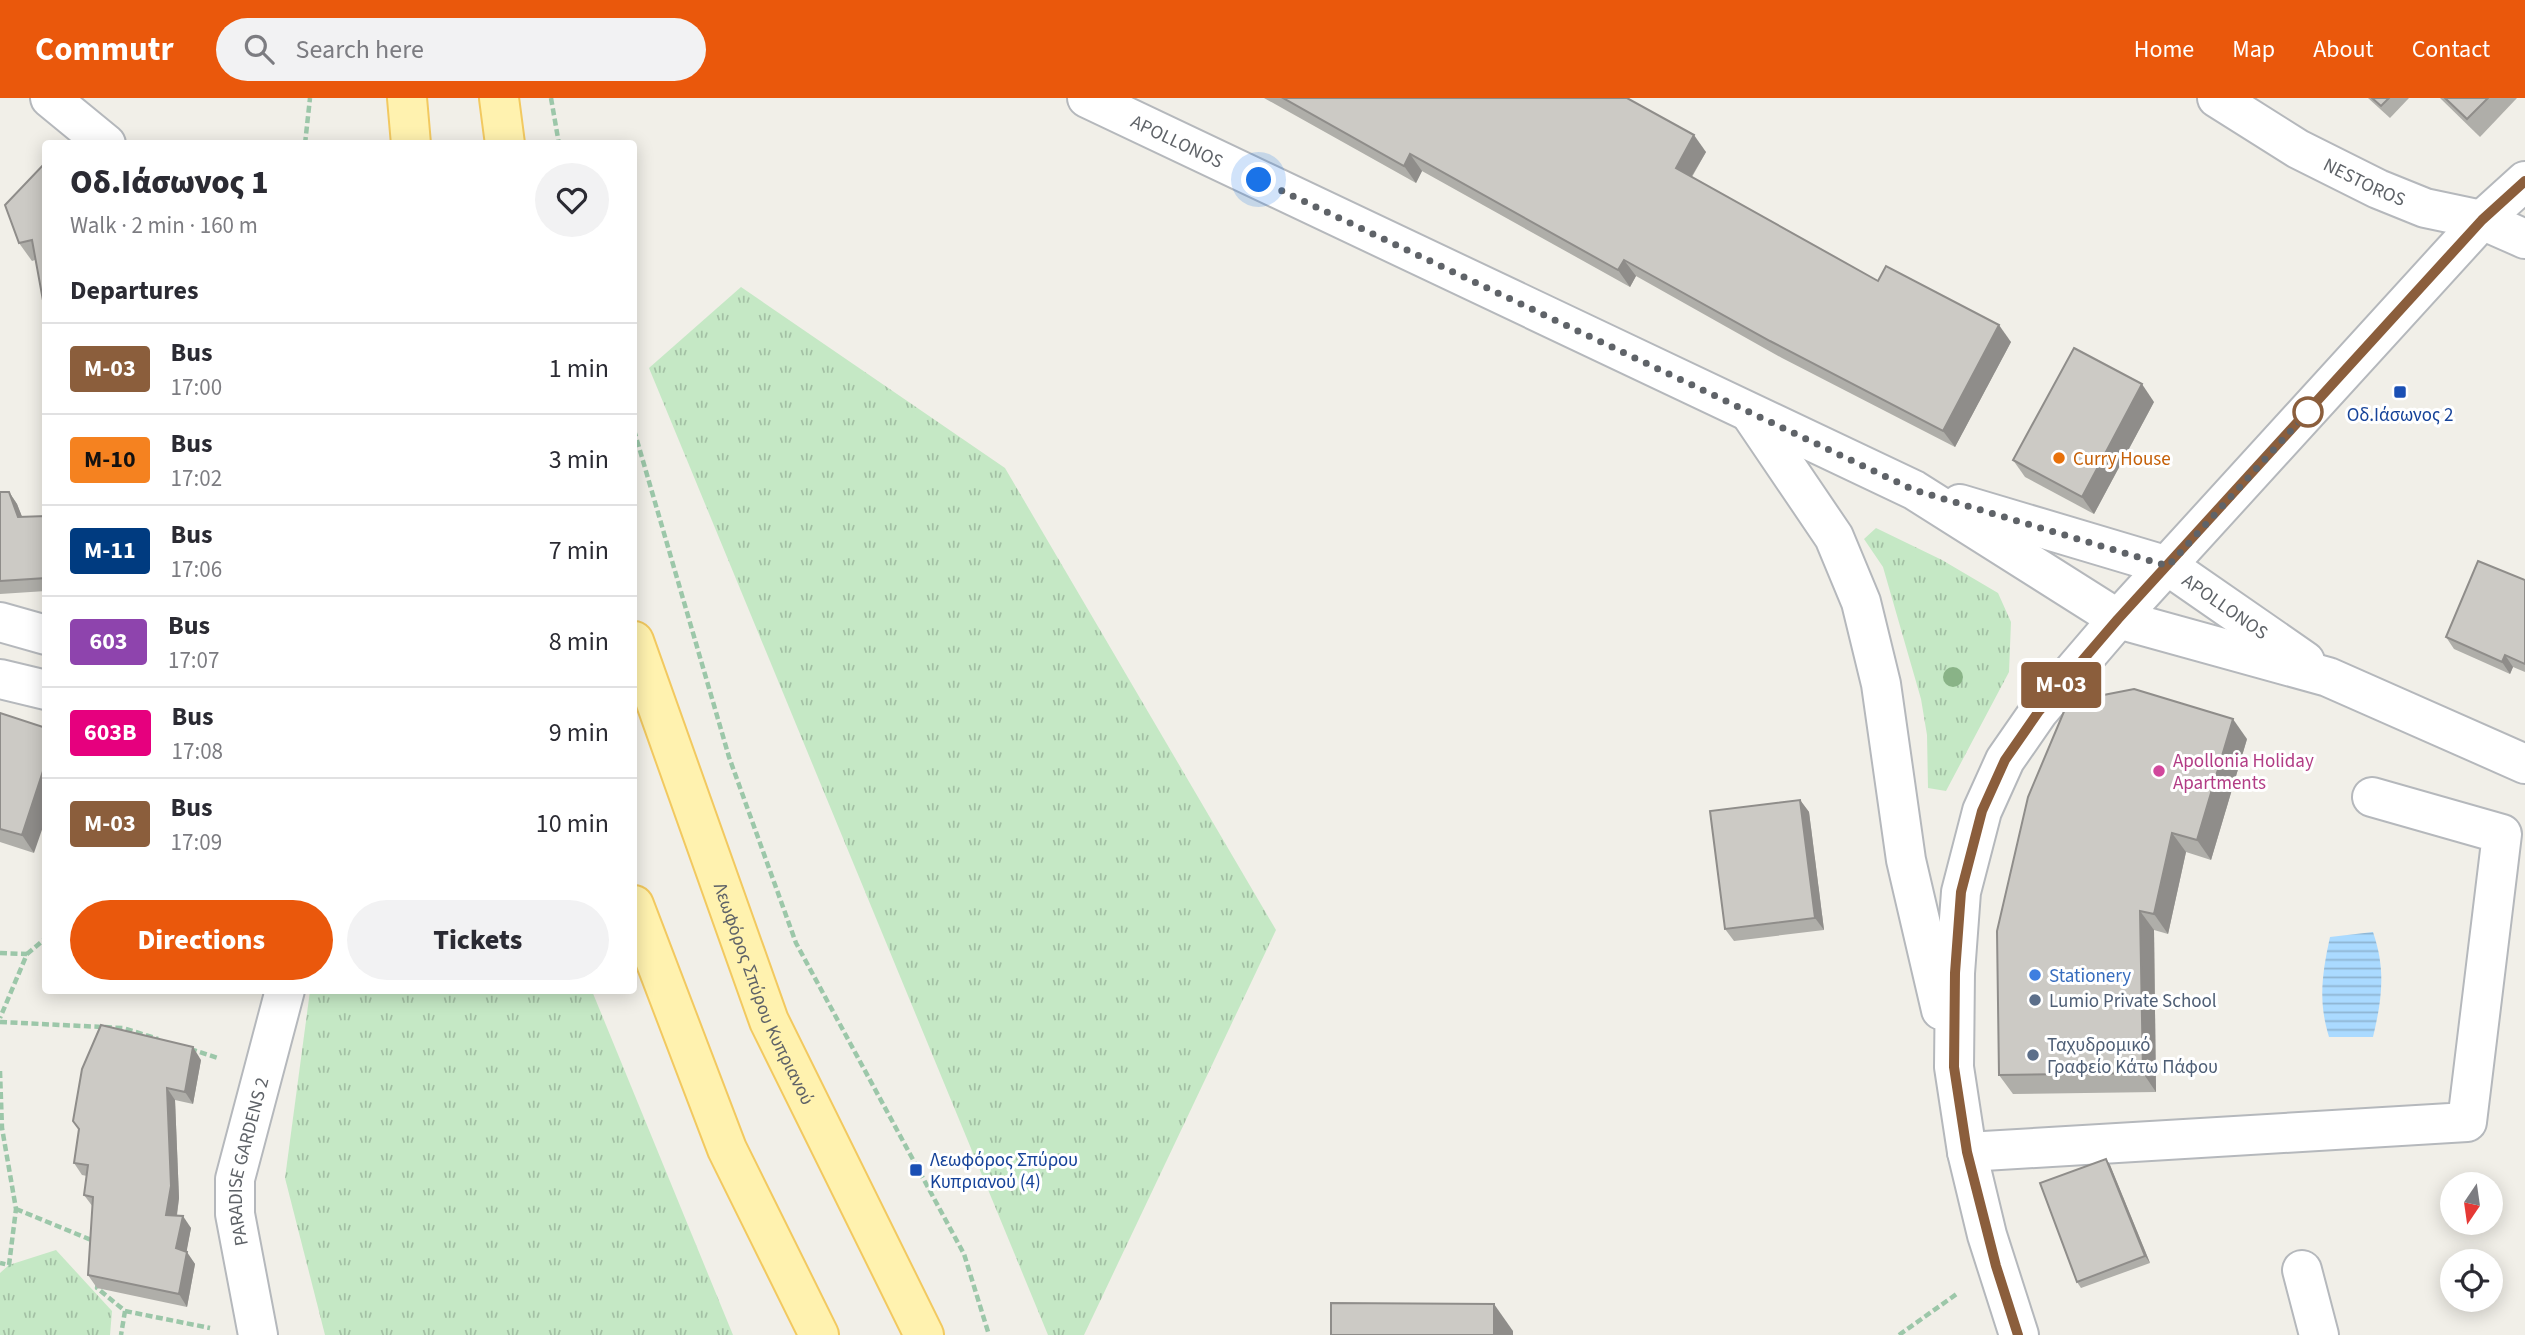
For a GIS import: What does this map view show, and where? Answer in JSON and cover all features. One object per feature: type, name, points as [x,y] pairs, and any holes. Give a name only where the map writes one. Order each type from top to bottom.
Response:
[{"type":"main road","points":[[407,98],[411,140]]},
{"type":"main road","points":[[499,98],[504,140]]},
{"type":"main road","name":"Λεωφόρος Σπύρου Κυπριανού","points":[[637,648],[769,1020],[924,1335]]},
{"type":"main road","points":[[637,913],[727,1149],[819,1335]]},
{"type":"street","points":[[50,98],[101,140]]},
{"type":"street","name":"APOLLONOS","points":[[1087,98],[1914,490],[2118,619],[2328,677],[2525,764]]},
{"type":"street","name":"NESTOROS","points":[[2217,98],[2298,149],[2378,189],[2425,208],[2482,220],[2525,239]]},
{"type":"street","points":[[1954,1067],[1955,973],[1961,892],[1982,811],[2005,760],[2039,711],[2118,619],[2482,220],[2525,181]]},
{"type":"street","points":[[1750,413],[1834,537],[1861,602],[1881,684],[1906,860],[1954,1067],[1967,1152],[1996,1266],[2018,1335]]},
{"type":"street","name":"APOLLONOS","points":[[1914,490],[2168,566],[2328,677]]},
{"type":"street","points":[[0,622],[42,634]]},
{"type":"street","points":[[0,679],[42,689]]},
{"type":"street","points":[[1967,1152],[2467,1122],[2502,834],[2372,797]]},
{"type":"street","name":"PARADISE GARDENS 2","points":[[258,1335],[235,1214],[235,1179],[284,994]]},
{"type":"street","points":[[2302,1270],[2319,1335]]},
{"type":"path","points":[[305,140],[310,98]]},
{"type":"path","points":[[551,98],[558,140]]},
{"type":"path","points":[[637,440],[729,757],[796,943],[964,1254],[989,1335]]},
{"type":"path","points":[[42,942],[27,954],[0,1020],[123,1028],[161,1040]]},
{"type":"path","points":[[0,953],[27,954]]},
{"type":"path","points":[[187,1048],[262,1072]]},
{"type":"path","points":[[0,1071],[2,1128],[16,1209],[9,1265],[0,1264]]},
{"type":"path","points":[[16,1209],[102,1245]]},
{"type":"path","points":[[1899,1335],[1996,1266]]},
{"type":"path","points":[[98,1277],[97,1288],[125,1311],[217,1330]]},
{"type":"path","points":[[121,1335],[125,1311]]},
{"type":"green space","points":[[741,287],[1005,468],[1276,930],[1084,1335],[1048,1335],[649,368]]},
{"type":"green space","points":[[1876,528],[1942,560],[1998,593],[2011,622],[2009,672],[1946,791],[1928,788],[1927,735],[1921,699],[1883,567],[1864,539]]},
{"type":"green space","points":[[310,994],[593,994],[733,1335],[325,1335],[285,1178]]},
{"type":"green space","points":[[56,1250],[112,1311],[110,1335],[0,1335],[0,1273],[9,1265]]},
{"type":"water","points":[[2373,932],[2380,959],[2381,984],[2373,1037],[2329,1037],[2323,1011],[2322,987],[2330,937]]},
{"type":"building","points":[[1283,98],[1627,98],[1694,135],[1676,168],[1878,281],[1886,266],[1999,325],[1943,431],[1770,341],[1624,260],[1618,270],[1410,154],[1404,166]]},
{"type":"building","points":[[2372,98],[2389,98],[2381,106]]},
{"type":"building","points":[[2445,98],[2488,98],[2467,119]]},
{"type":"building","points":[[42,166],[42,295],[32,240],[19,243],[5,205]]},
{"type":"building","points":[[2074,348],[2142,384],[2082,497],[2013,460]]},
{"type":"building","points":[[0,492],[9,492],[18,517],[42,516],[42,578],[0,581]]},
{"type":"building","points":[[2478,561],[2525,580],[2525,664],[2505,655],[2502,662],[2446,637]]},
{"type":"building","points":[[2134,689],[2233,719],[2197,840],[2172,833],[2154,914],[2140,911],[2143,1073],[1999,1075],[1997,931],[2028,797],[2068,702]]},
{"type":"building","points":[[0,713],[42,727],[42,774],[22,835],[0,829]]},
{"type":"building","points":[[1800,800],[1815,918],[1725,929],[1710,811]]},
{"type":"building","points":[[101,1025],[193,1047],[185,1092],[167,1088],[171,1186],[166,1215],[183,1216],[176,1248],[187,1252],[179,1294],[88,1275],[93,1197],[84,1195],[88,1165],[74,1163],[79,1129],[73,1121],[82,1069]]},
{"type":"building","points":[[2106,1159],[2145,1256],[2077,1282],[2040,1183]]},
{"type":"building","points":[[1331,1303],[1494,1304],[1494,1335],[1331,1335]]},
{"type":"bus line","name":"M-03","points":[[2018,1335],[1987,1235],[1960,1123],[1954,1067],[1955,973],[1961,892],[1982,811],[2005,760],[2039,711],[2118,619],[2482,220],[2525,181]]},
{"type":"place","name":"Οδ.Ιάσωνος 2","points":[[2400,392]]},
{"type":"place","name":"Curry House","points":[[2059,458]]},
{"type":"place","name":"Apollonia Holiday Apartments","points":[[2159,771]]},
{"type":"place","name":"Stationery","points":[[2035,975]]},
{"type":"place","name":"Lumio Private School","points":[[2035,1000]]},
{"type":"place","name":"Ταχυδρομικό Γραφείο Κάτω Πάφου","points":[[2033,1055]]},
{"type":"place","name":"Λεωφόρος Σπύρου Κυπριανού (4)","points":[[916,1170]]},
{"type":"route","points":[[1259,180],[1914,490],[2168,566],[2316,403],[2308,412]]}]
